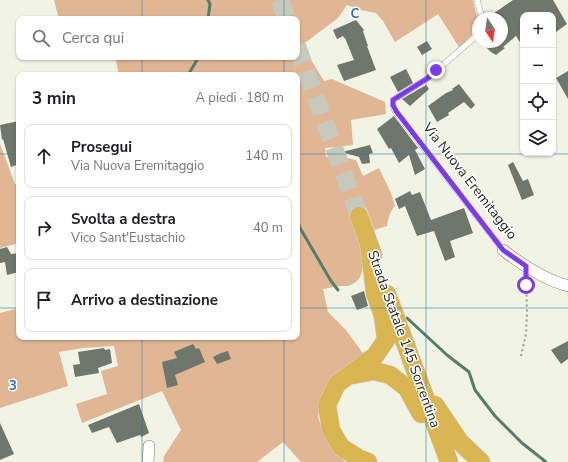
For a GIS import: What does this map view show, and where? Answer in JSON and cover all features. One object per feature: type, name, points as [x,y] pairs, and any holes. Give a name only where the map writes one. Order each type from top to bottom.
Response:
[{"type":"highway","name":"Strada Statale 145 Sorrentina","points":[[359,216],[448,462]]},
{"type":"highway","points":[[368,462],[360,459],[341,447],[332,430],[327,405],[337,384],[350,376],[375,356],[386,340],[383,316],[375,293],[369,244]]},
{"type":"highway","points":[[350,376],[374,371],[390,375],[407,388],[448,462]]},
{"type":"highway","points":[[418,380],[460,442],[481,462]]},
{"type":"street","name":"Via Nuova Eremitaggio","points":[[503,250],[526,266],[568,286]]},
{"type":"street","points":[[148,462],[149,446]]},
{"type":"lane","points":[[478,0],[481,12]]},
{"type":"lane","name":"Via Nuova Eremitaggio","points":[[472,40],[428,78],[393,100],[393,105],[396,111],[503,250]]},
{"type":"path","points":[[521,356],[526,334],[526,266]]},
{"type":"shaded area","points":[[54,0],[473,0],[476,12],[472,12],[472,35],[459,47],[438,14],[395,42],[383,21],[376,13],[347,5],[338,18],[302,45],[324,81],[332,79],[385,102],[386,114],[351,120],[353,145],[325,148],[326,157],[343,157],[356,160],[363,176],[379,168],[391,193],[395,206],[390,215],[387,226],[374,230],[366,207],[354,212],[354,221],[362,253],[362,273],[357,281],[348,286],[323,289],[328,312],[346,330],[362,352],[368,355],[322,400],[318,417],[323,432],[333,449],[345,462],[301,462],[283,442],[257,462],[163,462],[164,456],[181,430],[162,391],[82,423],[76,404],[107,394],[101,371],[118,366],[114,346],[83,348],[59,352],[68,386],[0,408],[0,313],[16,309],[16,340],[300,340],[300,72],[118,72],[116,60],[300,60],[300,16],[58,16]]},
{"type":"shaded area","points":[[0,144],[16,184],[16,244],[0,248]]},
{"type":"building","points":[[513,0],[553,0],[567,24],[556,32],[556,12],[520,12],[520,42],[516,36],[508,43],[508,12],[496,12]]},
{"type":"building","points":[[356,20],[364,30],[367,46],[376,70],[344,81],[337,65],[354,60],[345,38],[343,36],[337,39],[333,30]]},
{"type":"building","points":[[427,41],[432,49],[422,55],[417,47]]},
{"type":"building","points":[[487,48],[505,48],[496,55]]},
{"type":"building","points":[[406,69],[413,83],[398,92],[390,77]]},
{"type":"building","points":[[568,71],[568,99],[556,78]]},
{"type":"building","points":[[459,84],[475,105],[471,109],[464,102],[448,113],[449,115],[437,122],[428,106],[446,93],[453,90],[452,89]]},
{"type":"building","points":[[426,85],[429,89],[410,106],[402,99]]},
{"type":"building","points":[[394,116],[418,148],[415,150],[425,169],[415,175],[409,155],[399,163],[391,148],[389,149],[377,129]]},
{"type":"building","points":[[16,122],[16,165],[11,167],[3,139],[2,140],[0,125]]},
{"type":"building","points":[[370,145],[373,153],[369,154],[370,163],[362,164],[359,157],[342,152]]},
{"type":"building","points":[[513,162],[523,181],[528,179],[534,195],[522,200],[508,165]]},
{"type":"building","points":[[410,191],[412,195],[420,192],[431,220],[464,208],[473,233],[450,241],[455,257],[445,261],[434,231],[417,236],[405,206],[399,209],[395,199]]},
{"type":"building","points":[[7,247],[11,254],[16,253],[16,273],[7,275],[5,262],[0,263],[0,249]]},
{"type":"building","points":[[364,291],[368,306],[357,310],[351,296]]},
{"type":"building","points":[[568,341],[568,359],[561,364],[551,350]]},
{"type":"building","points":[[193,344],[196,349],[199,348],[205,362],[175,375],[178,385],[167,388],[162,362],[177,358],[174,352]]},
{"type":"building","points":[[104,348],[105,350],[110,349],[112,363],[98,368],[99,373],[75,377],[73,365],[80,364],[78,352]]},
{"type":"building","points":[[228,351],[231,359],[217,364],[213,357]]},
{"type":"building","points":[[139,404],[149,433],[141,437],[140,435],[117,443],[109,427],[92,433],[88,425]]},
{"type":"building","points":[[0,423],[14,454],[0,460]]},
{"type":"waterway","points":[[208,0],[210,4],[208,16]]},
{"type":"waterway","points":[[190,72],[197,60]]},
{"type":"waterway","points":[[300,228],[331,281],[338,290]]},
{"type":"waterway","points":[[407,318],[447,355],[469,372],[475,390],[495,416],[522,443],[546,462]]},
{"type":"tunnel","points":[[280,0],[286,16]]},
{"type":"tunnel","points":[[300,54],[359,216]]},
{"type":"route","points":[[436,70],[428,78],[393,100],[393,105],[486,230],[503,250],[526,266],[526,285]]}]
